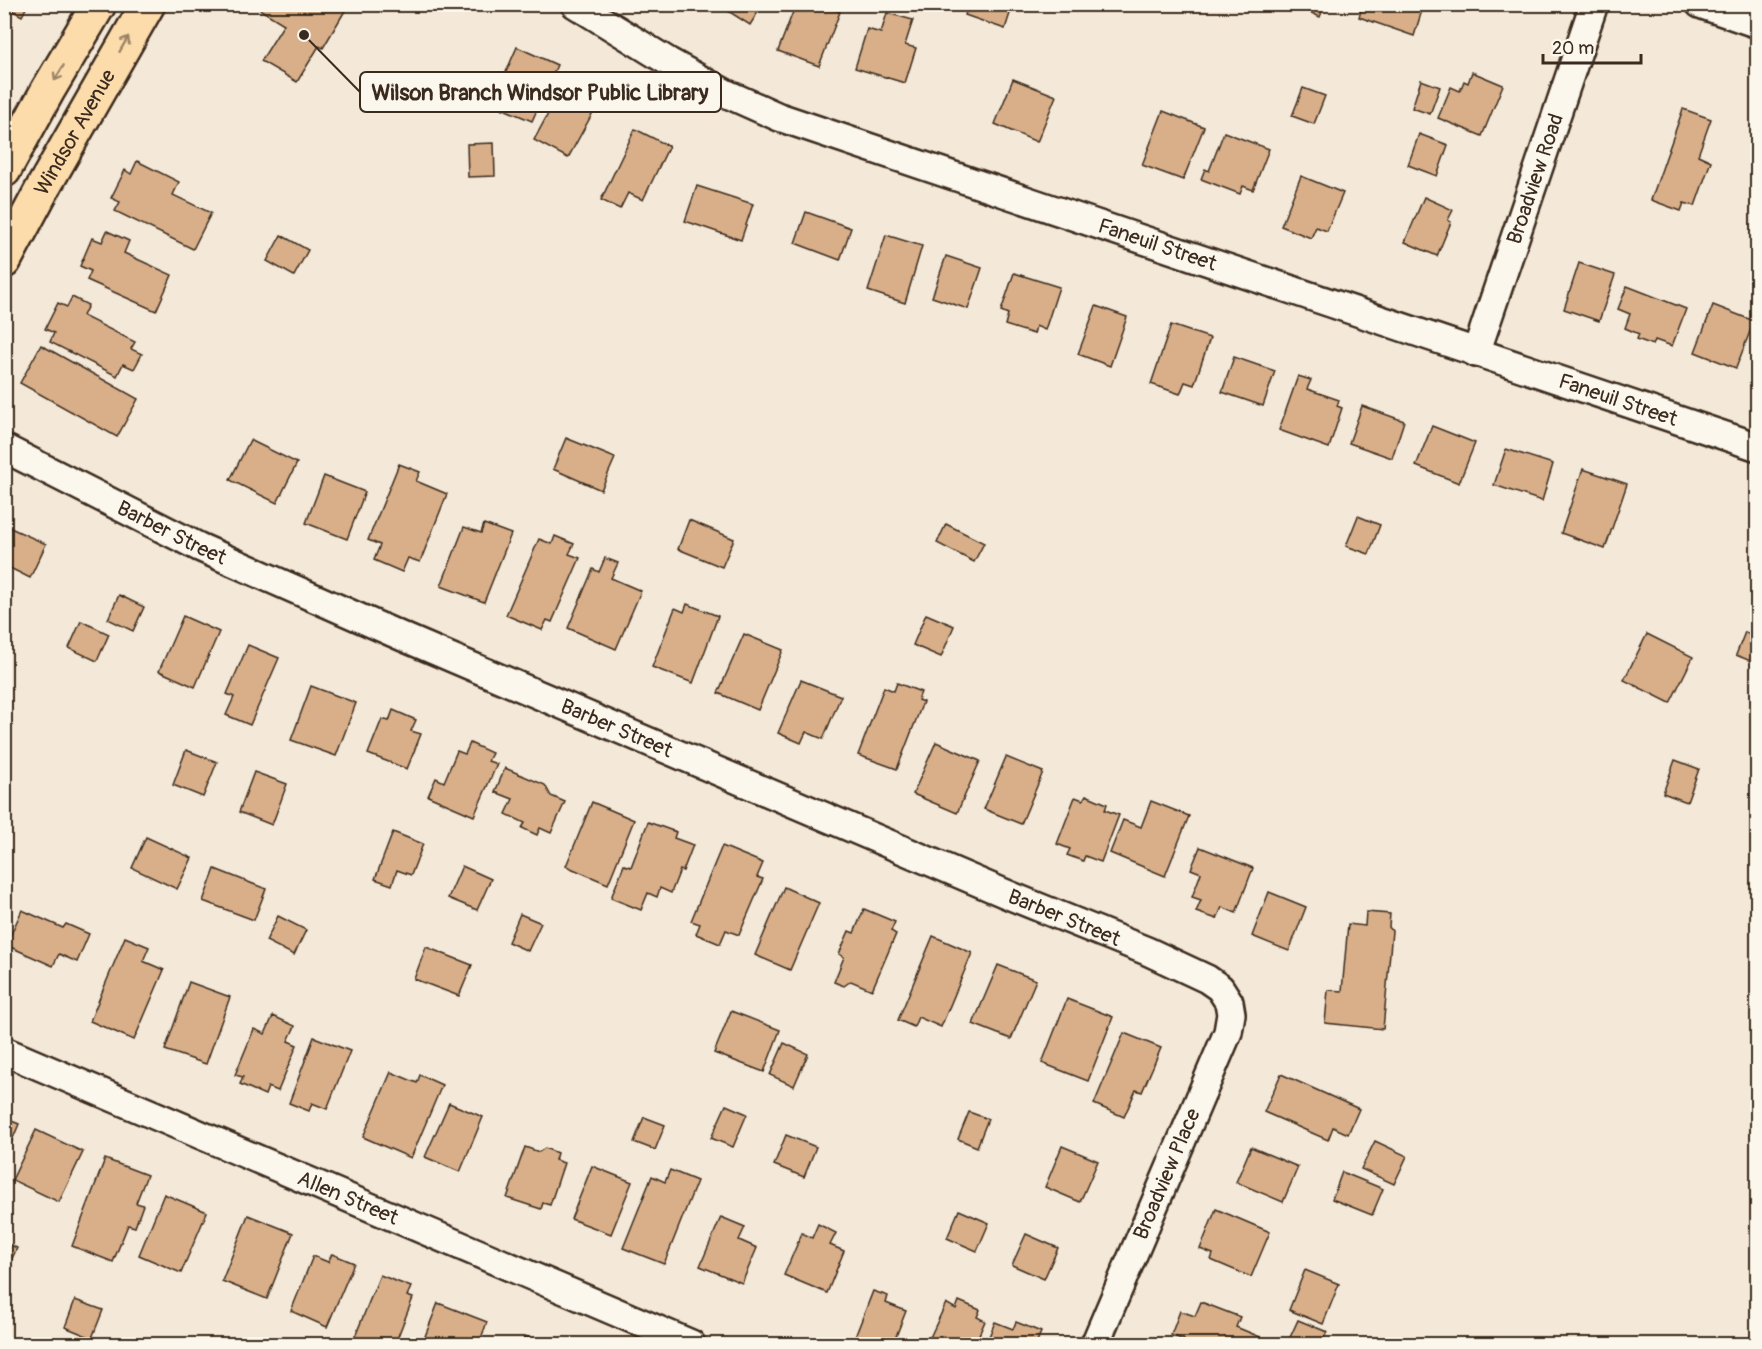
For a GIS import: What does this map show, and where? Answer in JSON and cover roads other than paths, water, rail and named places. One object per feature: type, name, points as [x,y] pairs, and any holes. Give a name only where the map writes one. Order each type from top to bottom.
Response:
[{"type":"main road","name":"Windsor Avenue","points":[[4,170],[99,4]]},
{"type":"main road","name":"Windsor Avenue","points":[[4,261],[148,4]]},
{"type":"street","name":"Faneuil Street","points":[[575,4],[669,62],[725,93],[778,117],[1758,447]]},
{"type":"street","name":"Broadview Road","points":[[1476,353],[1594,4]]},
{"type":"street","points":[[1700,4],[1758,24]]},
{"type":"street","name":"Barber Street","points":[[4,448],[199,547],[403,638],[1011,896],[1147,951],[1208,979],[1220,988],[1229,1002]]},
{"type":"street","name":"Broadview Place","points":[[1095,1344],[1228,1032],[1231,1014],[1229,1002]]},
{"type":"street","name":"Allen Street","points":[[4,1051],[691,1344]]},
{"type":"place","name":"Wilson Branch Windsor Public Library","points":[[304,35]]}]
